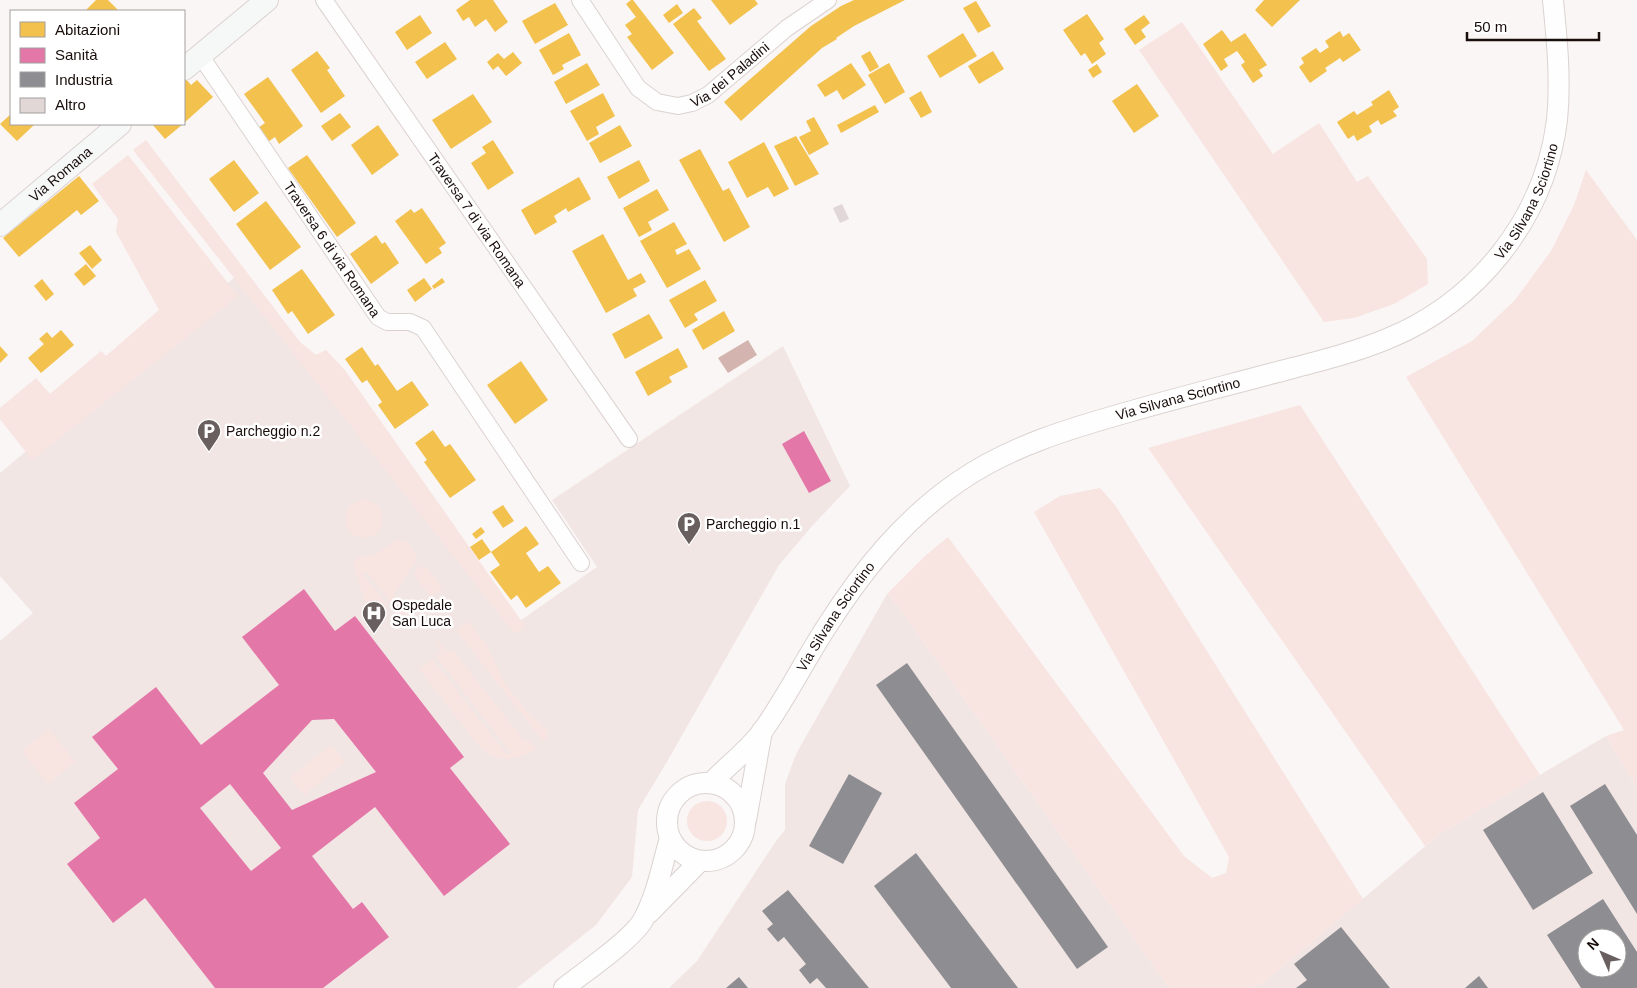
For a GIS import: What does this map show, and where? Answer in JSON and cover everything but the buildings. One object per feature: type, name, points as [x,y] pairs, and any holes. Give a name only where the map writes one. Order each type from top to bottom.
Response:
[{"type":"main road","points":[[192,62],[267,0]]},
{"type":"main road","name":"Via Romana","points":[[0,225],[119,125]]},
{"type":"street","name":"Traversa 7 di via Romana","points":[[324,0],[629,439]]},
{"type":"street","name":"Via dei Paladini","points":[[580,0],[638,88],[657,102],[678,106],[708,94],[787,28],[828,0]]},
{"type":"street","name":"Via Silvana Sciortino","points":[[711,783],[762,731],[847,596],[876,558],[924,508],[978,469],[1059,432],[1185,396],[1340,356],[1390,338],[1442,309],[1482,276],[1509,244],[1522,223],[1535,198],[1547,166],[1556,122],[1559,92],[1558,53],[1553,0]]},
{"type":"street","name":"Traversa 6 di via Romana","points":[[192,62],[378,317],[387,322],[410,322],[423,328],[582,564]]},
{"type":"street","points":[[670,838],[679,850],[690,858],[700,861],[719,858],[731,852],[742,836],[762,731]]},
{"type":"street","points":[[643,920],[670,838],[667,812],[672,801],[681,792],[691,785],[711,783],[729,790],[736,796],[744,810],[745,824]]},
{"type":"street","points":[[564,988],[623,941],[700,861]]},
{"type":"shaded area","points":[[1182,22],[1273,154],[1319,123],[1357,182],[1368,176],[1427,259],[1428,284],[1394,304],[1354,318],[1324,322],[1139,50]]},
{"type":"shaded area","points":[[146,140],[300,342],[316,355],[326,350],[344,369],[525,626],[515,634],[133,150]]},
{"type":"shaded area","points":[[128,155],[238,296],[32,460],[0,419],[0,408],[36,378],[50,394],[101,351],[106,356],[159,310],[116,232],[118,219],[92,184]]},
{"type":"shaded area","points":[[1586,170],[1637,240],[1637,788],[1606,736],[1624,730],[1406,377],[1472,341],[1515,300],[1551,251],[1574,205]]},
{"type":"shaded area","name":"Ospedale San Luca","points":[[241,272],[511,627],[597,567],[552,500],[783,346],[850,486],[779,565],[638,810],[632,877],[596,925],[517,988],[0,988],[0,641],[33,613],[0,576],[0,473]]},
{"type":"shaded area","points":[[748,340],[757,355],[728,373],[718,358]]},
{"type":"shaded area","points":[[1300,405],[1540,775],[1441,833],[1425,846],[1148,448]]},
{"type":"shaded area","points":[[1100,488],[1115,505],[1363,899],[1263,983],[1251,988],[1169,988],[898,606],[887,594],[925,556],[948,537],[1184,856],[1212,878],[1226,873],[1229,857],[1034,512],[1060,496]]},
{"type":"shaded area","points":[[364,500],[378,505],[383,519],[378,533],[364,538],[350,533],[345,519],[350,505]]},
{"type":"shaded area","points":[[398,540],[407,542],[416,554],[416,560],[393,596],[406,613],[402,617],[366,571],[362,573],[387,605],[378,618],[364,599],[353,563],[357,558],[374,555]]},
{"type":"shaded area","points":[[420,566],[426,567],[443,588],[431,597],[414,575]]},
{"type":"shaded area","points":[[887,594],[898,606],[1169,988],[669,988],[697,961],[785,830],[785,784],[796,754]]},
{"type":"shaded area","points":[[468,621],[487,646],[504,682],[531,716],[547,730],[547,736],[543,741],[456,630]]},
{"type":"shaded area","points":[[439,642],[447,652],[452,649],[525,742],[529,740],[536,749],[514,758],[501,759],[480,747],[419,669],[432,659],[507,755],[511,753],[436,656],[442,652],[436,644]]},
{"type":"shaded area","points":[[49,729],[75,762],[48,784],[22,751]]},
{"type":"shaded area","points":[[1606,736],[1637,788],[1637,988],[1251,988],[1263,983],[1441,833]]},
{"type":"shaded area","points":[[331,745],[345,762],[304,795],[290,777]]},
{"type":"shaded area","points":[[703,801],[711,801],[718,804],[724,810],[727,821],[724,832],[718,838],[711,841],[703,841],[696,838],[690,832],[687,825],[687,817],[690,810],[696,804]]},
{"type":"place","name":"Parcheggio n.2","points":[[209,452]]},
{"type":"place","name":"Parcheggio n.1","points":[[689,545]]},
{"type":"place","name":"Ospedale San Luca","points":[[374,634]]}]
